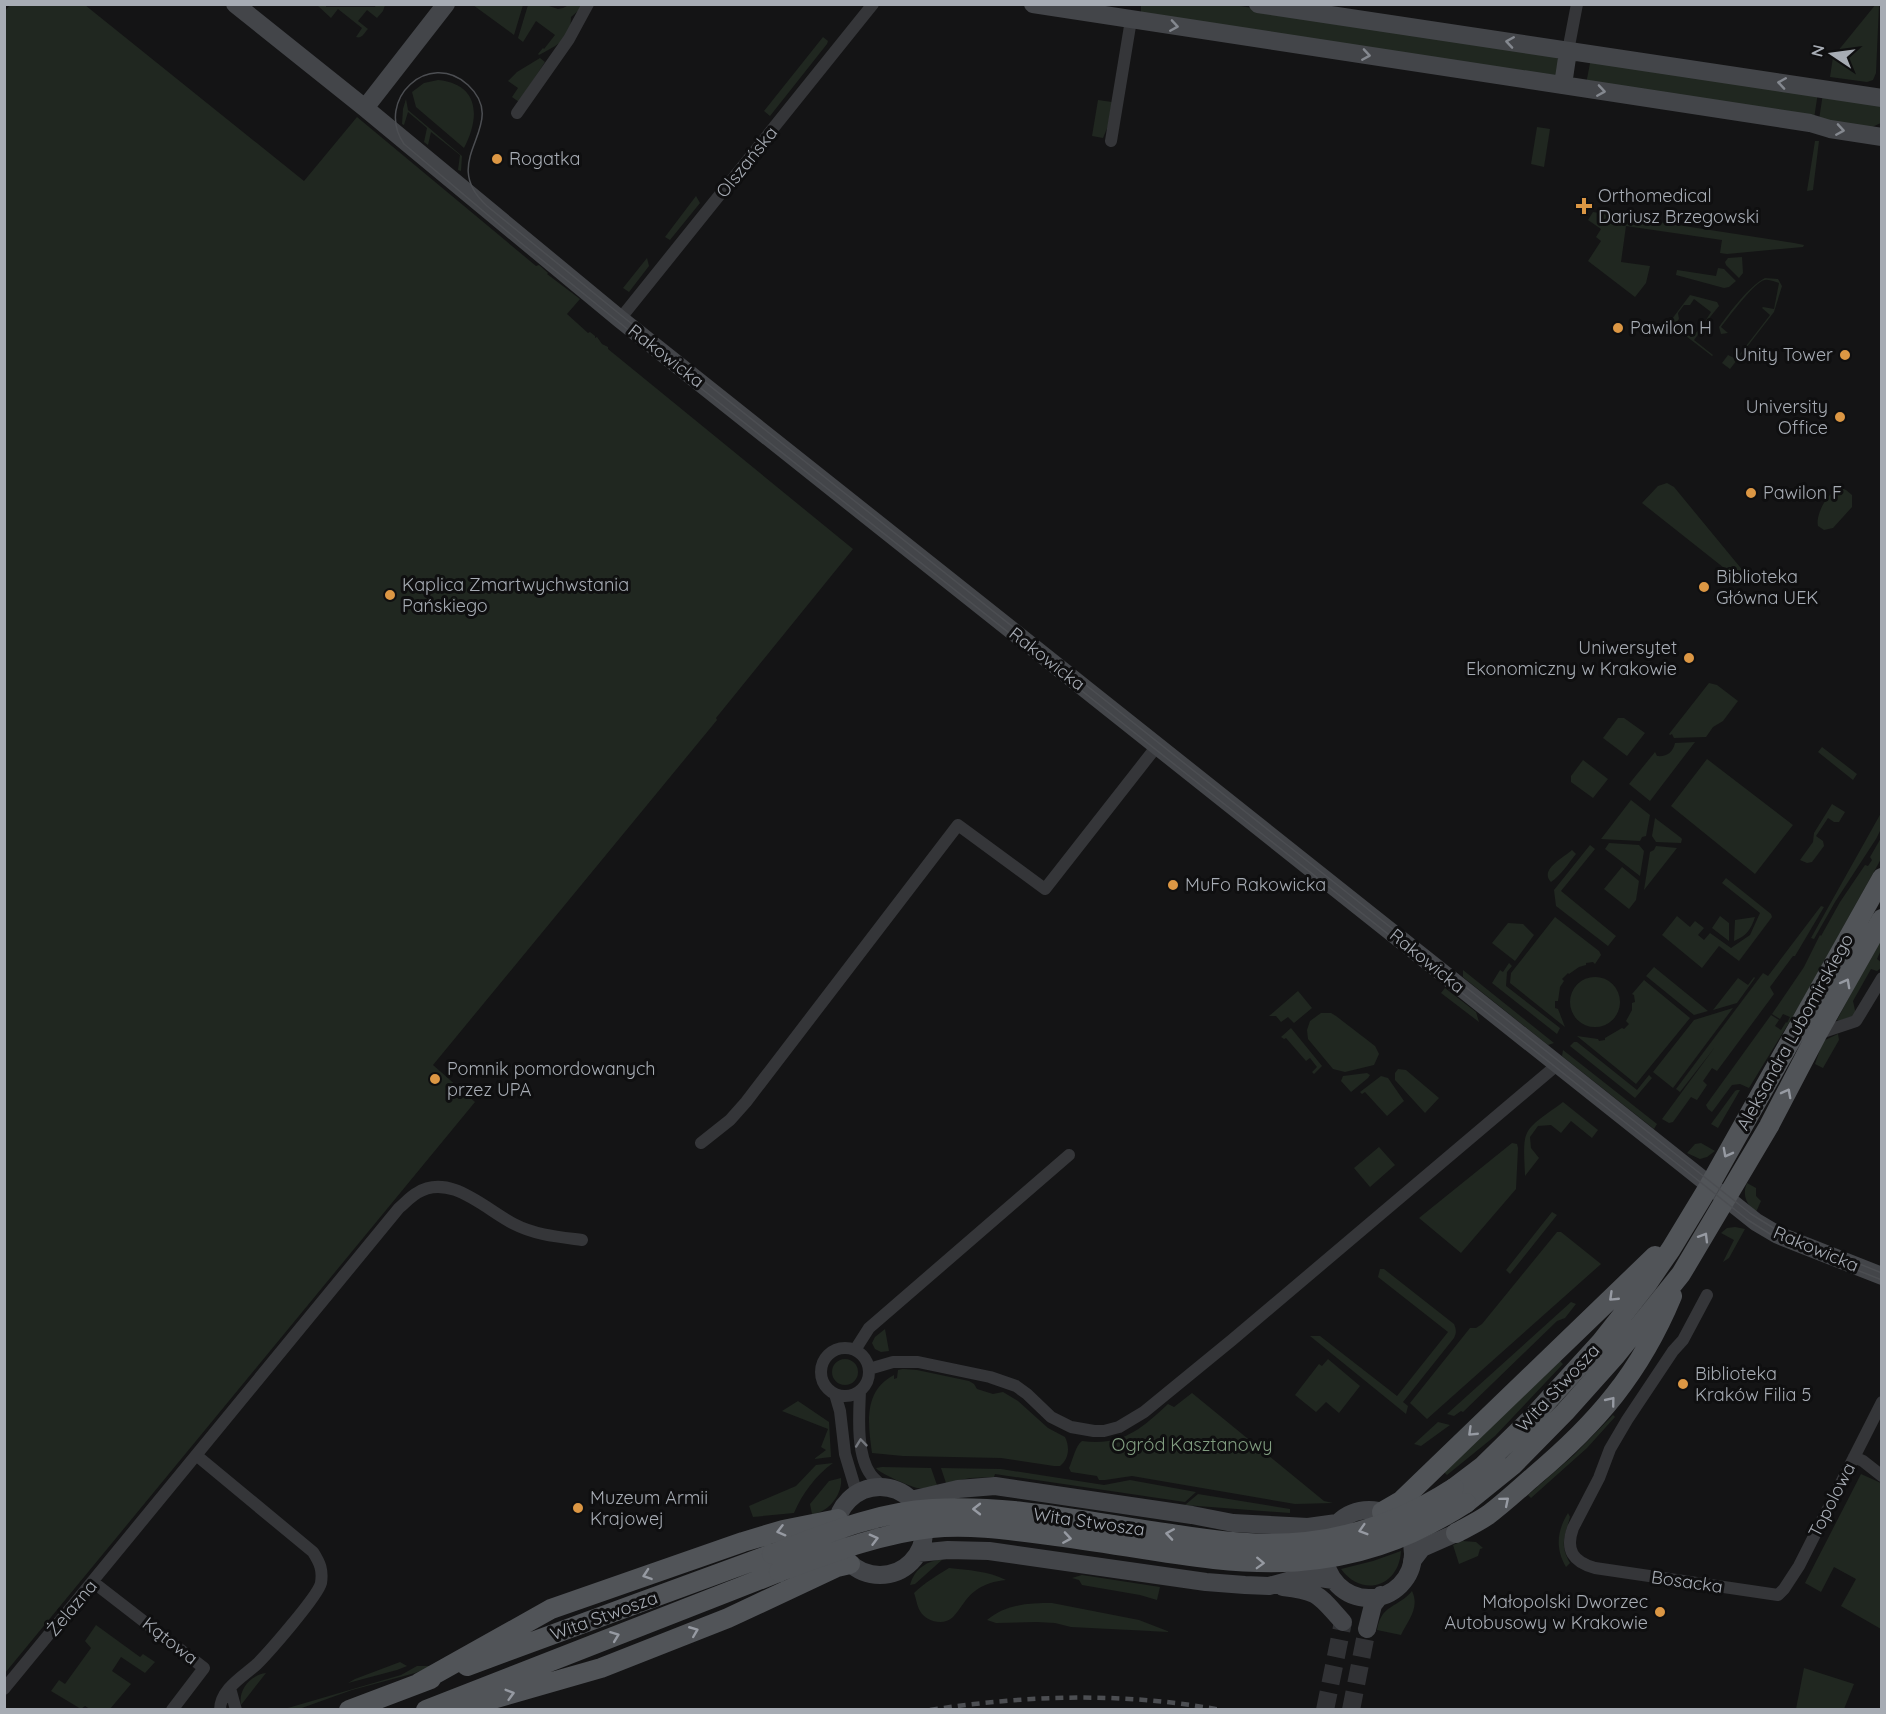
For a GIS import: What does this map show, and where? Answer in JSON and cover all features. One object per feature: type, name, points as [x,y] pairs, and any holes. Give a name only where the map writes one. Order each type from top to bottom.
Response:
[{"type":"main road","name":"Aleksandra Lubomirskiego","points":[[1710,1185],[1881,878]]},
{"type":"main road","name":"Aleksandra Lubomirskiego","points":[[1727,1199],[1881,919]]},
{"type":"main road","name":"Wita Stwosza","points":[[426,1710],[775,1563],[854,1524],[888,1515],[932,1509],[995,1509],[1223,1541],[1263,1544],[1305,1542],[1346,1535],[1383,1524],[1414,1511],[1454,1488],[1483,1466],[1513,1438],[1601,1342],[1647,1284],[1710,1185]]},
{"type":"main road","name":"Wita Stwosza","points":[[349,1710],[419,1683],[775,1563],[890,1535],[932,1528],[994,1528],[1222,1561],[1273,1563],[1308,1562],[1354,1554],[1395,1541],[1441,1519],[1466,1503],[1498,1478],[1558,1419],[1616,1355],[1681,1274],[1727,1199]]},
{"type":"main road","points":[[1382,1512],[1396,1504],[1413,1489],[1685,1227]]},
{"type":"main road","points":[[1456,1533],[1487,1515],[1506,1500],[1564,1451],[1601,1413],[1642,1356],[1662,1321],[1681,1274]]},
{"type":"main road","points":[[419,1683],[551,1609],[753,1539],[783,1530],[838,1519]]},
{"type":"main road","points":[[454,1710],[601,1668],[728,1618],[837,1567],[850,1564]]},
{"type":"street","name":"Rakowicka","points":[[235,4],[365,108],[620,319],[1756,1222],[1771,1232],[1881,1276]]},
{"type":"street","points":[[365,108],[446,4]]},
{"type":"street","points":[[517,113],[569,39],[588,4]]},
{"type":"street","name":"Olszańska","points":[[620,319],[873,4]]},
{"type":"street","points":[[1033,4],[1132,12],[1563,85],[1810,123],[1830,129],[1881,137]]},
{"type":"street","points":[[1258,4],[1881,98]]},
{"type":"street","points":[[1563,85],[1577,4]]},
{"type":"street","points":[[1111,141],[1132,12]]},
{"type":"street","points":[[701,1143],[730,1120],[746,1102],[958,825],[1044,889],[1157,746]]},
{"type":"street","name":"Aleksandra Lubomirskiego","points":[[1817,1034],[1850,1025],[1856,1021],[1881,978]]},
{"type":"street","points":[[869,1369],[893,1362],[918,1362],[990,1377],[1016,1386],[1028,1394],[1051,1417],[1071,1427],[1094,1431],[1119,1427],[1144,1412],[1232,1340],[1557,1065]]},
{"type":"street","points":[[855,1350],[869,1328],[1069,1155]]},
{"type":"street","name":"Żelazna","points":[[4,1689],[399,1208],[418,1192],[435,1186],[448,1188],[462,1193],[529,1231],[582,1240]]},
{"type":"street","name":"Bosacka","points":[[1707,1295],[1683,1340],[1673,1351],[1610,1449],[1599,1478],[1573,1528],[1570,1542],[1574,1556],[1583,1565],[1778,1595]]},
{"type":"street","points":[[861,1391],[849,1396],[835,1394],[826,1387],[822,1369],[831,1353],[843,1348],[855,1350],[864,1358],[869,1369],[868,1381],[861,1391],[859,1423],[862,1451],[867,1469],[871,1476],[885,1488],[903,1494],[911,1500],[919,1512],[923,1525],[923,1539],[911,1562],[892,1573],[868,1574],[850,1564],[842,1554],[836,1531],[838,1519],[848,1501],[856,1494],[866,1490],[885,1488]]},
{"type":"street","points":[[835,1394],[840,1411],[845,1454],[856,1494]]},
{"type":"street","name":"Topolowa","points":[[1778,1595],[1799,1566],[1881,1402]]},
{"type":"street","points":[[196,1455],[313,1552],[321,1563],[322,1573],[320,1586],[311,1601],[259,1662],[230,1688],[220,1702],[220,1710]]},
{"type":"street","points":[[1854,1457],[1863,1461],[1881,1476]]},
{"type":"street","name":"Wita Stwosza","points":[[911,1500],[958,1489],[995,1486],[1242,1524],[1308,1527],[1337,1523]]},
{"type":"street","points":[[918,1552],[989,1551],[1206,1582],[1269,1586],[1313,1593],[1322,1598],[1343,1622],[1347,1603],[1326,1561],[1325,1548],[1329,1535],[1337,1523],[1354,1512],[1368,1510],[1382,1512],[1398,1520],[1409,1533],[1413,1548],[1412,1561]]},
{"type":"street","points":[[1269,1586],[1294,1579],[1314,1577],[1337,1584],[1360,1597],[1381,1595],[1398,1587],[1407,1576],[1418,1551],[1456,1533]]},
{"type":"street","name":"Kątowa","points":[[93,1582],[204,1668],[172,1710]]},
{"type":"street","points":[[1367,1629],[1372,1605],[1381,1595]]},
{"type":"street","points":[[230,1688],[236,1710]]},
{"type":"green space","points":[[1876,4],[1879,5],[1876,73],[1873,80],[1867,82],[1830,77],[1833,57]]},
{"type":"green space","points":[[10,5],[85,5],[304,181],[357,117],[536,266],[539,265],[547,274],[580,299],[567,314],[588,333],[597,337],[608,349],[853,549],[716,718],[717,720],[433,1065],[475,1102],[5,1673],[4,12]]},
{"type":"green space","points":[[317,5],[375,7],[385,5],[377,18],[367,10],[358,21],[368,29],[360,37],[356,37],[362,28],[338,9],[331,18]]},
{"type":"green space","points":[[473,5],[523,5],[514,35]]},
{"type":"green space","points":[[528,5],[546,5],[558,9],[569,5],[585,5],[571,17],[569,31],[562,41],[539,55],[555,35],[536,21],[523,42],[518,38]]},
{"type":"green space","points":[[1141,5],[1233,5],[1422,33],[1557,57],[1559,63],[1555,78],[1141,13]]},
{"type":"green space","points":[[823,37],[828,41],[827,44],[770,116],[764,111]]},
{"type":"green space","points":[[540,58],[545,62],[519,102],[512,97],[518,88],[508,81],[517,72]]},
{"type":"green space","points":[[1591,58],[1818,92],[1814,119],[1586,84]]},
{"type":"green space","points":[[438,80],[462,88],[469,95],[473,104],[473,125],[464,148],[416,107],[412,92],[424,83]]},
{"type":"green space","points":[[1823,93],[1881,106],[1881,123],[1872,127],[1819,120]]},
{"type":"green space","points":[[406,99],[408,110],[462,156],[461,171],[458,170],[460,155],[431,132],[428,145],[424,142],[427,128],[408,112],[404,125],[402,124]]},
{"type":"green space","points":[[1098,100],[1112,102],[1108,126],[1103,138],[1092,136]]},
{"type":"green space","points":[[1537,127],[1550,129],[1544,167],[1531,164]]},
{"type":"green space","points":[[1815,141],[1819,141],[1813,190],[1807,191]]},
{"type":"green space","points":[[696,196],[700,203],[670,240],[665,237]]},
{"type":"green space","points":[[1593,212],[1804,245],[1803,247],[1727,254],[1720,253],[1722,240],[1626,226],[1621,262],[1650,266],[1646,283],[1635,297],[1588,261],[1601,241],[1596,237],[1601,229],[1588,220]]},
{"type":"green space","points":[[1742,257],[1743,273],[1739,278],[1725,262],[1728,258]]},
{"type":"green space","points":[[647,258],[649,266],[629,292],[623,288]]},
{"type":"green space","points":[[1718,268],[1724,269],[1736,281],[1724,288],[1676,275],[1677,270],[1716,276]]},
{"type":"green space","points":[[1765,278],[1778,279],[1782,286],[1774,312],[1730,369],[1722,363],[1728,355],[1736,359],[1770,315],[1762,308],[1774,309],[1779,283],[1767,280],[1755,286],[1721,327],[1728,333],[1721,334],[1719,327],[1746,293]]},
{"type":"green space","points":[[1690,295],[1717,302],[1719,306],[1706,322],[1711,312],[1694,299],[1690,305],[1684,305],[1674,325],[1691,337],[1699,330],[1694,340],[1712,356],[1669,323]]},
{"type":"green space","points":[[1667,483],[1674,487],[1749,578],[1743,581],[1738,579],[1642,503],[1658,486]]},
{"type":"green space","points":[[1841,488],[1852,495],[1852,507],[1833,528],[1824,530],[1818,526],[1821,509],[1832,493]]},
{"type":"green space","points":[[1709,683],[1717,685],[1738,701],[1723,721],[1713,727],[1706,737],[1674,738],[1672,734],[1669,734]]},
{"type":"green space","points":[[1618,718],[1624,718],[1645,733],[1627,756],[1603,738]]},
{"type":"green space","points":[[1695,742],[1650,801],[1629,784],[1655,752],[1657,756],[1664,756],[1673,749],[1675,743]]},
{"type":"green space","points":[[1822,747],[1857,774],[1853,780],[1818,752]]},
{"type":"green space","points":[[1707,759],[1793,825],[1755,874],[1671,806]]},
{"type":"green space","points":[[1583,760],[1608,779],[1593,798],[1571,782],[1571,776]]},
{"type":"green space","points":[[1631,800],[1650,815],[1646,836],[1640,841],[1601,839]]},
{"type":"green space","points":[[1832,804],[1845,812],[1839,822],[1828,818],[1816,836],[1823,841],[1824,846],[1812,862],[1807,863],[1800,860],[1813,842],[1814,833]]},
{"type":"green space","points":[[1881,813],[1881,829],[1876,839],[1814,939],[1811,938]]},
{"type":"green space","points":[[1655,818],[1680,837],[1681,843],[1656,842],[1652,836]]},
{"type":"green space","points":[[1881,838],[1881,859],[1801,1003],[1749,1088],[1740,1084],[1732,1085],[1712,1112],[1706,1105],[1771,1015],[1779,1020],[1775,1026],[1781,1030],[1787,1023],[1790,1017],[1783,1014],[1780,1019],[1772,1014],[1804,967],[1840,902],[1865,865],[1868,866],[1872,860],[1870,857]]},
{"type":"green space","points":[[1609,843],[1639,845],[1644,851],[1640,876],[1605,849]]},
{"type":"green space","points":[[1590,845],[1595,849],[1561,891],[1616,936],[1608,946],[1556,906],[1554,890]]},
{"type":"green space","points":[[1656,846],[1677,848],[1644,890],[1650,852]]},
{"type":"green space","points":[[1572,850],[1576,854],[1551,882],[1548,878],[1550,869]]},
{"type":"green space","points":[[1622,867],[1639,881],[1636,900],[1629,909],[1604,889]]},
{"type":"green space","points":[[1726,878],[1772,917],[1739,961],[1719,946],[1702,968],[1662,935],[1677,916],[1690,927],[1695,921],[1704,928],[1698,935],[1704,940],[1710,933],[1731,948],[1750,935],[1760,913],[1722,883]]},
{"type":"green space","points":[[1821,906],[1824,907],[1795,956],[1770,987],[1774,994],[1717,1071],[1712,1068],[1703,1081],[1707,1085],[1697,1100],[1691,1097],[1673,1122],[1669,1123],[1662,1119],[1715,1047],[1680,1092],[1676,1089],[1763,973],[1768,976]]},
{"type":"green space","points":[[1720,916],[1729,923],[1729,941],[1712,928]]},
{"type":"green space","points":[[1555,917],[1599,951],[1601,955],[1595,964],[1586,963],[1562,979],[1564,981],[1560,987],[1558,1001],[1555,1001],[1555,1008],[1558,1009],[1565,1027],[1510,983],[1511,973]]},
{"type":"green space","points":[[1755,917],[1748,932],[1734,941],[1735,920]]},
{"type":"green space","points":[[1508,923],[1523,924],[1534,935],[1515,961],[1492,943]]},
{"type":"green space","points":[[1881,937],[1881,950],[1877,959],[1881,962],[1881,968],[1877,971],[1871,969],[1853,1001],[1856,1015],[1837,1020]]},
{"type":"green space","points":[[1509,963],[1512,966],[1507,972],[1506,986],[1560,1028],[1557,1034],[1492,983],[1500,970],[1503,972]]},
{"type":"green space","points":[[1654,967],[1708,1011],[1694,1015],[1646,976]]},
{"type":"green space","points":[[1463,970],[1554,1043],[1548,1045],[1463,977]]},
{"type":"green space","points":[[1590,977],[1600,977],[1613,984],[1620,997],[1620,1007],[1613,1020],[1600,1027],[1590,1027],[1581,1023],[1574,1016],[1570,1007],[1570,997],[1574,988],[1581,981]]},
{"type":"green space","points":[[1754,977],[1737,1003],[1713,1010],[1738,978],[1748,985]]},
{"type":"green space","points":[[1644,980],[1690,1018],[1636,1084],[1577,1036],[1599,1041],[1624,1029],[1629,1024],[1626,1021],[1632,1010],[1632,1003],[1635,1002],[1632,994]]},
{"type":"green space","points":[[1445,988],[1476,1012],[1479,1022],[1441,993]]},
{"type":"green space","points":[[1298,991],[1312,1008],[1294,1023],[1288,1017],[1281,1022],[1276,1016],[1269,1016]]},
{"type":"green space","points":[[1733,1008],[1673,1088],[1653,1072],[1694,1020]]},
{"type":"green space","points":[[1321,1013],[1331,1013],[1336,1016],[1375,1046],[1379,1054],[1374,1065],[1345,1072],[1333,1069],[1308,1039],[1307,1030],[1310,1021]]},
{"type":"green space","points":[[1291,1028],[1322,1066],[1314,1074],[1312,1072],[1317,1067],[1310,1058],[1306,1061],[1286,1038],[1281,1037]]},
{"type":"green space","points":[[1838,1034],[1839,1040],[1823,1068],[1815,1064],[1823,1041]]},
{"type":"green space","points":[[1577,1042],[1637,1090],[1649,1075],[1652,1078],[1635,1098],[1570,1046]]},
{"type":"green space","points":[[1563,1050],[1657,1124],[1654,1129],[1562,1056]]},
{"type":"green space","points":[[1398,1069],[1406,1070],[1439,1098],[1425,1113],[1395,1080],[1395,1073]]},
{"type":"green space","points":[[1367,1073],[1370,1075],[1368,1078],[1351,1092],[1341,1081],[1343,1076]]},
{"type":"green space","points":[[1381,1076],[1388,1078],[1404,1101],[1387,1116],[1365,1092],[1362,1094],[1360,1092]]},
{"type":"green space","points":[[1740,1090],[1718,1128],[1711,1124],[1735,1091]]},
{"type":"green space","points":[[1563,1102],[1598,1130],[1592,1138],[1571,1121],[1561,1133],[1551,1125],[1538,1126],[1530,1137],[1531,1148],[1539,1158],[1525,1176],[1524,1148],[1527,1133],[1538,1120]]},
{"type":"green space","points":[[1512,1143],[1517,1144],[1518,1148],[1516,1189],[1461,1253],[1419,1218]]},
{"type":"green space","points":[[1701,1143],[1715,1151],[1700,1159],[1687,1153],[1695,1144]]},
{"type":"green space","points":[[1379,1147],[1395,1165],[1370,1187],[1354,1168]]},
{"type":"green space","points":[[1747,1183],[1756,1188],[1756,1196],[1761,1201],[1756,1212],[1746,1199]]},
{"type":"green space","points":[[1552,1212],[1557,1215],[1510,1274],[1506,1270]]},
{"type":"green space","points":[[1727,1228],[1745,1229],[1729,1258],[1723,1262],[1734,1240],[1721,1233]]},
{"type":"green space","points":[[1557,1232],[1561,1232],[1601,1264],[1427,1419],[1410,1403],[1470,1328],[1476,1328],[1482,1324]]},
{"type":"green space","points":[[1380,1269],[1384,1269],[1454,1324],[1456,1329],[1454,1338],[1403,1402],[1408,1406],[1406,1414],[1310,1336],[1320,1336],[1397,1396],[1448,1332],[1378,1277]]},
{"type":"green space","points":[[1571,1302],[1576,1304],[1565,1318],[1557,1321],[1463,1412],[1454,1416],[1447,1414]]},
{"type":"green space","points":[[885,1329],[889,1351],[881,1352],[875,1349],[872,1343],[875,1337]]},
{"type":"green space","points":[[845,1359],[854,1363],[858,1372],[854,1381],[845,1385],[836,1381],[832,1372],[836,1363]]},
{"type":"green space","points":[[1328,1359],[1360,1386],[1339,1413],[1326,1402],[1316,1412],[1295,1395],[1319,1364],[1322,1366]]},
{"type":"green space","points":[[1560,1361],[1563,1364],[1495,1436],[1447,1475],[1444,1472]]},
{"type":"green space","points":[[898,1370],[969,1381],[977,1389],[993,1394],[1003,1392],[1018,1401],[1048,1428],[1065,1437],[1068,1449],[1065,1460],[1060,1466],[1054,1466],[1001,1458],[872,1453],[869,1420],[872,1399],[884,1382],[894,1375],[894,1379],[897,1378]]},
{"type":"green space","name":"Ogród Kasztanowy","points":[[1192,1393],[1324,1501],[1333,1503],[1295,1504],[1132,1476],[1099,1480],[1097,1476],[1071,1472],[1069,1468],[1082,1441],[1108,1441],[1130,1434],[1168,1404],[1174,1407]]},
{"type":"green space","points":[[798,1401],[829,1422],[831,1457],[814,1459],[826,1450],[821,1447],[828,1429],[782,1411]]},
{"type":"green space","points":[[1613,1415],[1615,1417],[1587,1448],[1531,1498],[1528,1495],[1574,1455]]},
{"type":"green space","points":[[1438,1422],[1450,1425],[1421,1446],[1414,1444]]},
{"type":"green space","points":[[833,1463],[810,1485],[794,1513],[753,1517],[749,1506],[796,1486],[816,1465]]},
{"type":"green space","points":[[876,1468],[931,1468],[937,1485],[913,1487]]},
{"type":"green space","points":[[941,1468],[1001,1469],[1104,1485],[1130,1480],[1196,1492],[1185,1502],[995,1474],[994,1477],[970,1478],[946,1483]]},
{"type":"green space","points":[[1861,1474],[1881,1483],[1881,1629],[1841,1606],[1856,1579],[1834,1567],[1821,1592],[1805,1583]]},
{"type":"green space","points":[[841,1478],[840,1490],[833,1502],[824,1510],[812,1514],[810,1504],[829,1481]]},
{"type":"green space","points":[[1198,1494],[1290,1509],[1290,1513],[1185,1505]]},
{"type":"green space","points":[[1568,1513],[1570,1517],[1564,1545],[1570,1563],[1566,1567],[1560,1553],[1559,1540]]},
{"type":"green space","points":[[1463,1541],[1476,1542],[1483,1548],[1480,1549],[1478,1556],[1459,1564],[1453,1545]]},
{"type":"green space","points":[[1401,1551],[1394,1573],[1387,1580],[1378,1584],[1369,1586],[1359,1583],[1341,1569],[1373,1561]]},
{"type":"green space","points":[[943,1559],[915,1584],[910,1585],[922,1566]]},
{"type":"green space","points":[[949,1568],[971,1570],[1006,1580],[990,1583],[978,1589],[968,1597],[949,1620],[935,1622],[926,1618],[920,1611],[914,1593]]},
{"type":"green space","points":[[1082,1575],[1160,1587],[1157,1600],[1082,1585],[1079,1580],[1072,1578]]},
{"type":"green space","points":[[1412,1591],[1414,1608],[1401,1635],[1377,1630],[1382,1615]]},
{"type":"green space","points":[[1052,1603],[1139,1620],[1170,1632],[1071,1627],[1037,1622],[996,1623],[987,1620],[1010,1608],[1026,1604]]},
{"type":"green space","points":[[96,1625],[140,1657],[143,1654],[155,1662],[145,1673],[121,1657],[112,1671],[131,1684],[110,1709],[90,1709],[85,1706],[81,1709],[51,1691],[59,1680],[65,1684],[91,1648],[85,1641]]},
{"type":"green space","points":[[400,1662],[407,1666],[348,1683],[355,1679]]},
{"type":"green space","points":[[417,1666],[433,1666],[352,1690],[299,1709],[281,1710],[401,1675]]},
{"type":"green space","points":[[1804,1668],[1854,1684],[1844,1709],[1796,1709]]},
{"type":"green space","points":[[266,1673],[241,1705],[242,1694],[247,1684],[260,1674]]},
{"type":"tunnel","points":[[1325,1710],[1343,1622]]},
{"type":"tunnel","points":[[1351,1710],[1367,1629]]},
{"type":"tram line","points":[[1882,1273],[1780,1232],[1751,1214],[622,316],[487,206],[473,189],[468,173],[482,115],[479,100],[468,85],[453,75],[437,73],[423,76],[410,84],[401,97],[396,111],[397,127],[404,144],[521,243],[1748,1220],[1778,1239],[1882,1280]]},
{"type":"railway","points":[[930,1710],[1003,1701],[1076,1698],[1149,1700],[1221,1710]]},
{"type":"place","name":"Rogatka","points":[[497,159]]},
{"type":"place","name":"Orthomedical Dariusz Brzegowski","points":[[1584,206]]},
{"type":"place","name":"Pawilon H","points":[[1618,328]]},
{"type":"place","name":"Unity Tower","points":[[1845,355]]},
{"type":"place","name":"University Office","points":[[1840,417]]},
{"type":"place","name":"Pawilon F","points":[[1751,493]]},
{"type":"place","name":"Biblioteka Główna UEK","points":[[1704,587]]},
{"type":"place","name":"Kaplica Zmartwychwstania Pańskiego","points":[[390,595]]},
{"type":"place","name":"Uniwersytet Ekonomiczny w Krakowie","points":[[1689,658]]},
{"type":"place","name":"MuFo Rakowicka","points":[[1173,885]]},
{"type":"place","name":"Pomnik pomordowanych przez UPA","points":[[435,1079]]},
{"type":"place","name":"Biblioteka Kraków Filia 5","points":[[1683,1384]]},
{"type":"place","name":"Muzeum Armii Krajowej","points":[[578,1508]]},
{"type":"place","name":"Małopolski Dworzec Autobusowy w Krakowie","points":[[1660,1612]]}]
